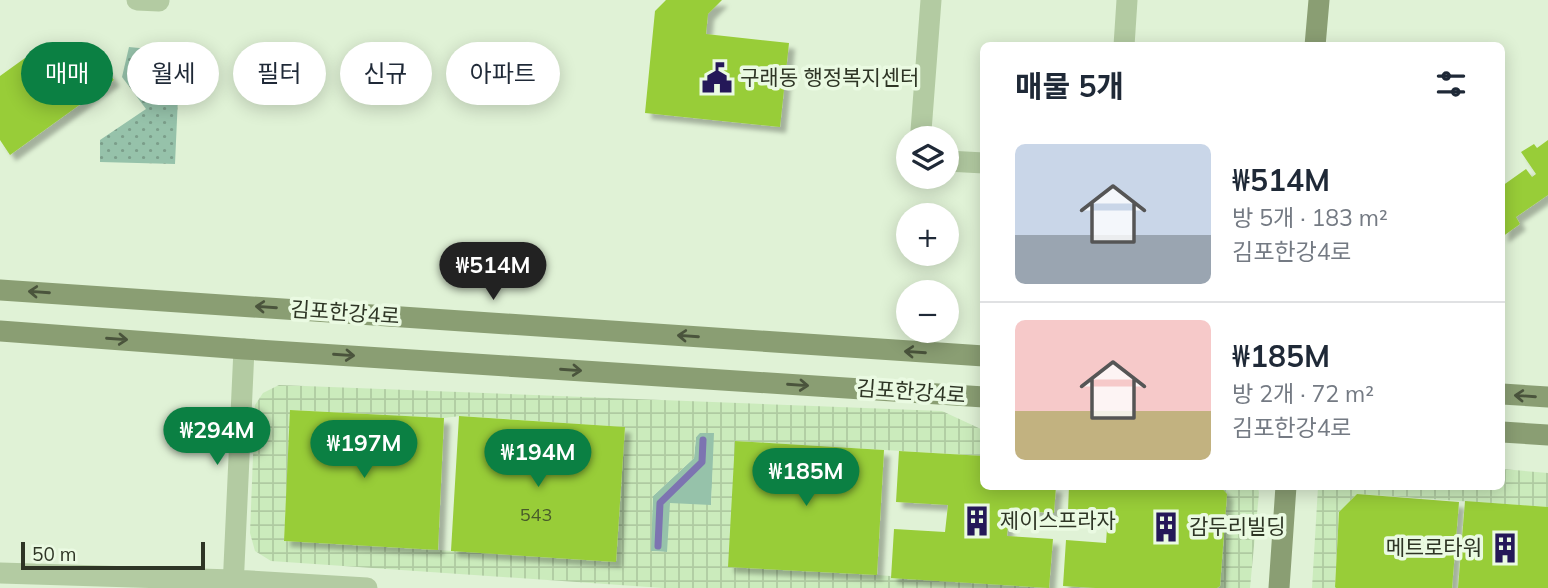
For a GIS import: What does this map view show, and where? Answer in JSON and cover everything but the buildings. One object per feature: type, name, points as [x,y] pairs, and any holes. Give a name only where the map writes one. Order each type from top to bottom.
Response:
[{"type":"street","points":[[136,0],[159,0]]},
{"type":"street","points":[[921,126],[930,0]]},
{"type":"street","points":[[1124,42],[1127,0]]},
{"type":"street","points":[[1315,42],[1319,0]]},
{"type":"street","points":[[959,162],[980,163]]},
{"type":"street","name":"김포한강4로","points":[[0,290],[980,356]]},
{"type":"street","name":"김포한강4로","points":[[0,331],[980,397]]},
{"type":"street","points":[[233,584],[244,349]]},
{"type":"street","points":[[1505,394],[1548,397]]},
{"type":"street","points":[[1505,432],[1548,435]]},
{"type":"street","points":[[1279,588],[1286,490]]},
{"type":"street","points":[[0,573],[367,588]]},
{"type":"shaded area","points":[[127,56],[127,84],[122,77]]},
{"type":"shaded area","points":[[143,105],[178,105],[175,164],[100,162],[100,140],[146,109]]},
{"type":"shaded area","points":[[279,385],[942,411],[980,429],[980,456],[736,441],[729,567],[1044,588],[663,588],[271,561],[255,551],[250,533],[255,405],[263,393]],"holes":[[[291,410],[444,418],[460,416],[625,427],[616,562],[284,541]],[[700,433],[714,433],[711,505],[670,503],[667,552],[651,551],[653,496],[694,458],[696,437]]]},
{"type":"shaded area","points":[[700,432],[715,433],[711,505],[667,552],[650,551],[653,496],[694,458],[696,437]]},
{"type":"shaded area","points":[[1505,469],[1548,473],[1548,507],[1357,494],[1339,512],[1336,588],[1312,588],[1318,490],[1505,490]]},
{"type":"shaded area","points":[[1223,490],[1258,490],[1250,588],[1217,588],[1220,586],[1227,494]]},
{"type":"waterway","points":[[658,546],[660,503],[702,462],[703,440]]},
{"type":"place","name":"구래동 행정복지센터","points":[[717,78]]},
{"type":"place","name":"제이스프라자","points":[[977,521]]},
{"type":"place","name":"감두리빌딩","points":[[1166,527]]},
{"type":"place","name":"메트로타워","points":[[1505,548]]}]
